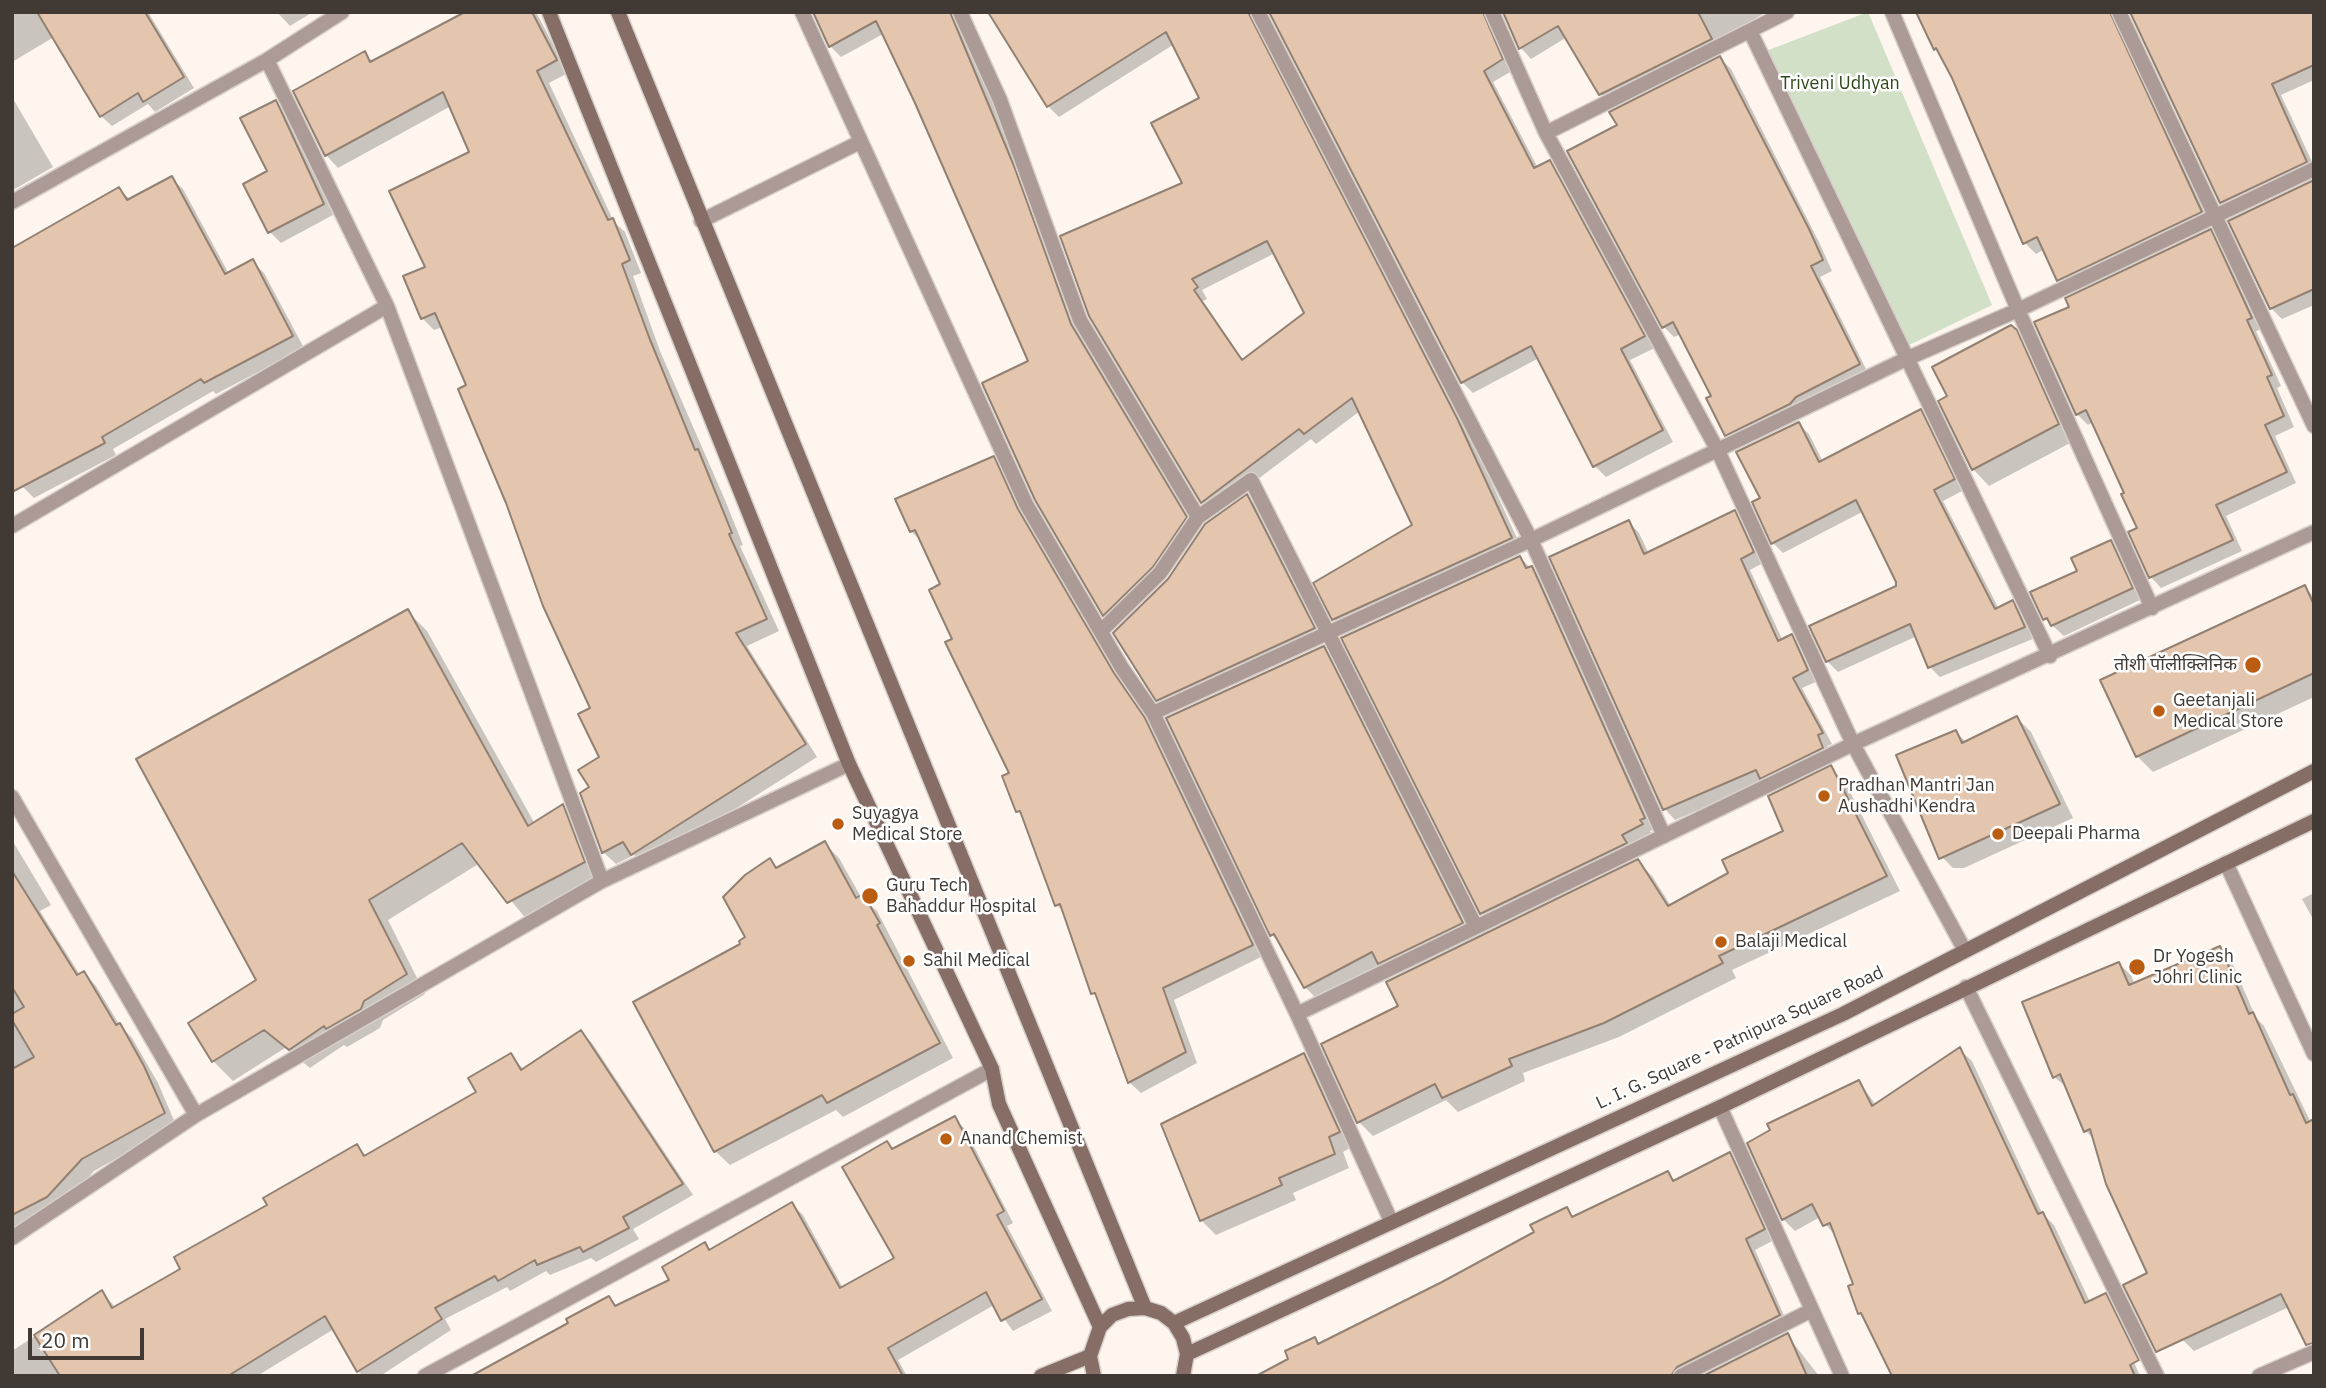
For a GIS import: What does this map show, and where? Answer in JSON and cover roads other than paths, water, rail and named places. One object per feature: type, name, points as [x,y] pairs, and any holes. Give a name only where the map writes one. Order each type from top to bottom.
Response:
[{"type":"main road","points":[[549,12],[849,764],[992,1069],[999,1104],[1100,1327]]},
{"type":"main road","points":[[621,13],[701,221],[1144,1308]]},
{"type":"main road","name":"L. I. G. Square - Patnipura Square Road","points":[[1174,1323],[1843,1014],[1964,949],[2314,771]]},
{"type":"main road","points":[[1186,1354],[1720,1107],[2314,821]]},
{"type":"main road","points":[[1094,1376],[1090,1356],[1100,1327],[1112,1315],[1128,1309],[1144,1308],[1161,1313],[1174,1323],[1183,1338],[1186,1354],[1183,1376]]},
{"type":"main road","points":[[1041,1376],[1090,1356]]},
{"type":"street","points":[[12,202],[267,60],[342,12]]},
{"type":"street","points":[[802,12],[1026,504],[1122,668],[1153,713],[1297,1014],[1391,1221]]},
{"type":"street","points":[[960,12],[1000,100],[1080,320],[1198,517]]},
{"type":"street","points":[[1258,12],[1531,540],[1664,836]]},
{"type":"street","points":[[1492,12],[1546,133],[1718,451],[1853,744],[1964,949]]},
{"type":"street","points":[[1546,133],[1751,33],[1787,12]]},
{"type":"street","points":[[1892,12],[2018,310],[2152,608]]},
{"type":"street","points":[[2119,12],[2314,426]]},
{"type":"street","points":[[1751,33],[2050,656]]},
{"type":"street","points":[[267,60],[387,306],[602,881]]},
{"type":"street","points":[[701,221],[860,142]]},
{"type":"street","points":[[1153,713],[1531,540],[1906,359],[2018,310],[2314,169]]},
{"type":"street","points":[[12,526],[387,306]]},
{"type":"street","points":[[1102,630],[1160,573],[1198,517],[1251,480],[1326,634],[1476,927]]},
{"type":"street","points":[[1297,1014],[1853,744],[2050,656],[2314,532]]},
{"type":"street","points":[[12,1238],[196,1115],[602,881],[849,764]]},
{"type":"street","points":[[12,797],[196,1115]]},
{"type":"street","points":[[2226,863],[2314,1054]]},
{"type":"street","points":[[1966,987],[2157,1376]]},
{"type":"street","points":[[425,1376],[992,1069]]},
{"type":"street","points":[[1720,1107],[1842,1376]]},
{"type":"street","points":[[1681,1376],[1812,1310]]},
{"type":"street","points":[[2259,1376],[2314,1352]]},
{"type":"place","name":"तोशी पॉलीक्लिनिक","points":[[2253,665]]},
{"type":"place","name":"Geetanjali Medical Store","points":[[2159,711]]},
{"type":"place","name":"Pradhan Mantri Jan Aushadhi Kendra","points":[[1824,796]]},
{"type":"place","name":"Suyagya Medical Store","points":[[838,824]]},
{"type":"place","name":"Deepali Pharma","points":[[1998,834]]},
{"type":"place","name":"Guru Tech Bahaddur Hospital","points":[[870,896]]},
{"type":"place","name":"Balaji Medical","points":[[1721,942]]},
{"type":"place","name":"Sahil Medical","points":[[909,961]]},
{"type":"place","name":"Dr Yogesh Johri Clinic","points":[[2137,967]]},
{"type":"place","name":"Anand Chemist","points":[[946,1139]]},
{"type":"park label","name":"Triveni Udhyan","points":[[1840,84]]}]
